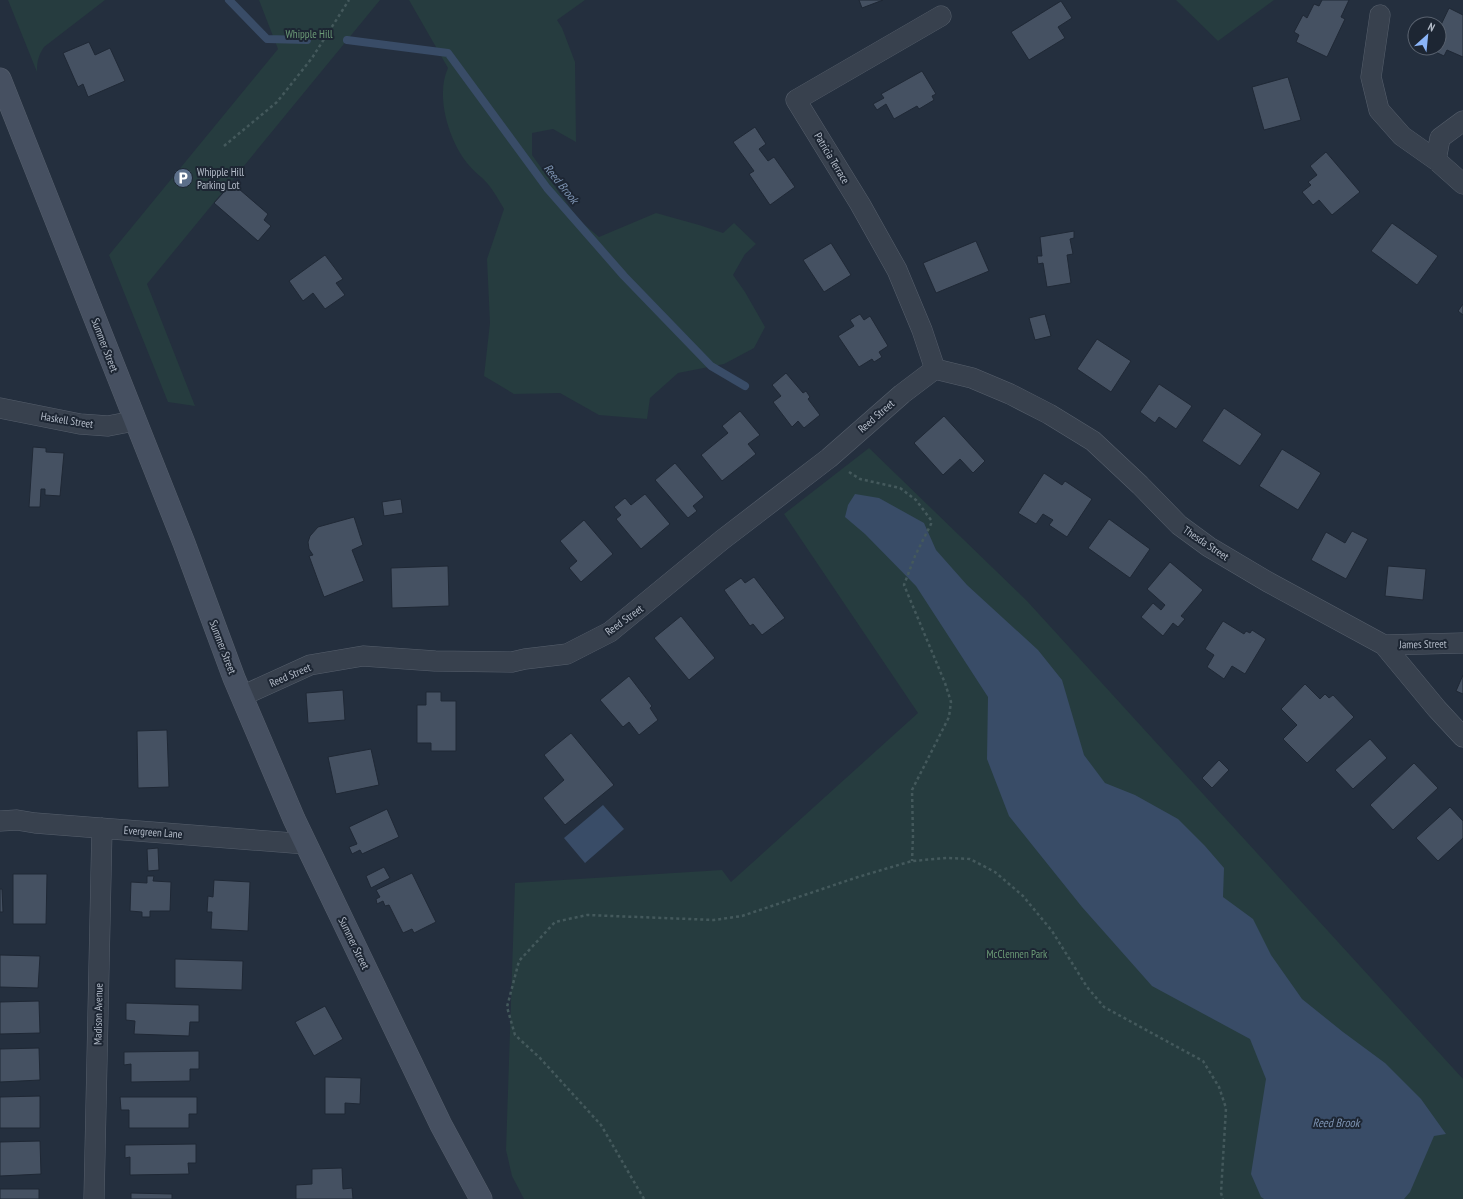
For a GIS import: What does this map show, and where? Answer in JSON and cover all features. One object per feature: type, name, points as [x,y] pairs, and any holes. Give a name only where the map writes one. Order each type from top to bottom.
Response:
[{"type":"main road","name":"Summer Street","points":[[0,79],[134,421],[184,543],[234,678],[294,819],[441,1125],[481,1199]]},
{"type":"street","points":[[1380,15],[1371,77],[1379,110],[1402,136],[1436,160],[1463,184]]},
{"type":"street","name":"Patricia Terrace","points":[[935,369],[922,330],[897,270],[860,204],[796,100],[941,16]]},
{"type":"street","points":[[1436,160],[1440,138],[1463,121]]},
{"type":"street","name":"Reed Street","points":[[242,696],[310,665],[363,656],[436,661],[512,662],[567,654],[610,632],[722,540],[829,458],[902,394],[935,369]]},
{"type":"street","name":"Thesda Street","points":[[935,369],[972,378],[1010,394],[1049,414],[1093,441],[1140,485],[1179,525],[1209,547],[1275,586],[1384,644],[1437,709],[1463,737]]},
{"type":"street","name":"Haskell Street","points":[[0,408],[80,424],[108,426],[134,421]]},
{"type":"street","name":"James Street","points":[[1384,644],[1463,643]]},
{"type":"street","name":"Evergreen Lane","points":[[0,821],[17,820],[306,844]]},
{"type":"street","name":"Madison Avenue","points":[[94,1199],[102,828]]},
{"type":"path","points":[[224,146],[277,102],[312,58],[349,0]]},
{"type":"path","points":[[829,458],[860,479],[900,488],[916,500],[931,520],[931,524],[905,579],[904,585],[945,683],[951,702],[949,717],[912,790],[912,861]]},
{"type":"path","points":[[644,1199],[601,1125],[540,1058],[515,1035],[506,1007],[519,961],[555,922],[587,915],[714,920],[742,916],[858,877],[912,861],[947,858],[970,859],[995,872],[1023,896],[1052,931],[1087,987],[1104,1007],[1204,1061],[1219,1087],[1226,1108],[1220,1193],[1223,1199]]},
{"type":"green space","points":[[8,0],[105,0],[44,47],[38,59],[37,72]]},
{"type":"green space","name":"Whipple Hill","points":[[259,0],[380,0],[147,284],[195,406],[168,402],[109,255],[278,49]]},
{"type":"green space","points":[[409,0],[585,0],[557,20],[562,28],[575,62],[576,142],[553,129],[532,133],[532,155],[579,220],[599,237],[656,213],[723,233],[734,223],[756,244],[745,254],[733,275],[745,292],[765,327],[754,348],[724,364],[678,373],[650,398],[647,419],[599,415],[560,393],[514,394],[484,376],[490,323],[487,259],[504,209],[485,180],[467,163],[455,142],[446,117],[444,104],[444,79],[448,68]]},
{"type":"green space","points":[[1176,0],[1274,0],[1218,41]]},
{"type":"green space","name":"McClennen Park","points":[[869,448],[1027,601],[1463,1079],[1463,1199],[524,1199],[512,1176],[506,1150],[515,883],[722,870],[731,882],[918,713],[784,514]]},
{"type":"water","name":"Reed Brook","points":[[855,494],[879,498],[924,523],[936,550],[967,585],[1038,650],[1062,680],[1084,755],[1105,783],[1135,795],[1178,819],[1205,846],[1224,868],[1223,897],[1253,919],[1271,955],[1302,999],[1385,1063],[1421,1099],[1446,1134],[1434,1136],[1410,1192],[1404,1199],[1264,1199],[1261,1197],[1251,1174],[1266,1079],[1250,1039],[1152,986],[1082,907],[1009,816],[987,759],[988,697],[916,586],[865,534],[845,517],[848,505]]},
{"type":"water","points":[[603,805],[624,829],[585,863],[564,838]]},
{"type":"building","points":[[859,0],[883,0],[862,8]]},
{"type":"building","points":[[1322,0],[1349,0],[1341,17],[1345,19],[1327,57],[1296,42],[1299,35],[1294,32],[1303,15],[1307,18],[1314,4],[1319,6]]},
{"type":"building","points":[[1061,1],[1072,18],[1058,27],[1065,38],[1029,60],[1011,32]]},
{"type":"building","points":[[1449,8],[1463,15],[1463,57],[1447,50],[1447,16],[1445,16]]},
{"type":"building","points":[[89,42],[95,55],[110,48],[125,81],[88,97],[83,84],[78,87],[63,53]]},
{"type":"building","points":[[922,71],[936,94],[932,96],[934,100],[919,109],[917,106],[894,119],[886,104],[877,110],[873,104],[884,98],[881,94]]},
{"type":"building","points":[[1288,77],[1301,120],[1264,130],[1252,87]]},
{"type":"building","points":[[755,127],[766,144],[759,149],[768,161],[774,157],[795,187],[770,205],[749,174],[754,171],[733,142]]},
{"type":"building","points":[[1326,152],[1360,192],[1332,215],[1319,200],[1313,205],[1302,192],[1311,185],[1308,182],[1317,175],[1310,166]]},
{"type":"building","points":[[232,183],[268,214],[264,220],[271,226],[258,241],[214,203]]},
{"type":"building","points":[[1392,223],[1438,256],[1417,285],[1371,251]]},
{"type":"building","points":[[1074,231],[1074,238],[1070,239],[1073,254],[1067,255],[1071,283],[1047,287],[1043,263],[1038,264],[1037,256],[1042,256],[1040,237]]},
{"type":"building","points":[[976,241],[989,271],[936,293],[923,263]]},
{"type":"building","points":[[831,243],[851,275],[824,292],[803,260]]},
{"type":"building","points":[[325,255],[343,279],[336,283],[345,295],[325,309],[313,293],[303,301],[289,281]]},
{"type":"building","points":[[1463,304],[1463,315],[1458,311]]},
{"type":"building","points":[[860,314],[864,320],[870,316],[888,346],[879,352],[882,357],[874,362],[872,359],[859,367],[838,336],[854,326],[850,320]]},
{"type":"building","points":[[1045,314],[1051,336],[1035,340],[1029,318]]},
{"type":"building","points":[[1097,339],[1131,361],[1111,392],[1077,369]]},
{"type":"building","points":[[786,373],[803,393],[806,391],[810,397],[808,399],[820,415],[804,428],[798,421],[792,427],[773,402],[781,396],[772,385]]},
{"type":"building","points":[[1159,384],[1192,406],[1176,429],[1159,417],[1155,423],[1140,412]]},
{"type":"building","points":[[1224,408],[1262,434],[1240,466],[1202,441]]},
{"type":"building","points":[[740,411],[760,435],[748,444],[756,454],[722,481],[701,455],[728,433],[722,426]]},
{"type":"building","points":[[944,416],[985,461],[973,473],[960,459],[943,475],[914,443]]},
{"type":"building","points":[[33,447],[46,448],[46,452],[64,453],[60,496],[45,495],[45,489],[41,489],[40,507],[29,507]]},
{"type":"building","points":[[1282,449],[1321,473],[1298,510],[1259,486]]},
{"type":"building","points":[[675,463],[704,497],[693,506],[697,511],[688,518],[655,480]]},
{"type":"building","points":[[1044,473],[1062,485],[1065,481],[1092,499],[1067,537],[1049,525],[1053,520],[1043,514],[1036,524],[1018,513]]},
{"type":"building","points":[[645,494],[670,524],[641,549],[616,519],[621,515],[614,507],[625,498],[631,505]]},
{"type":"building","points":[[401,499],[403,513],[384,516],[382,502]]},
{"type":"building","points":[[354,517],[363,545],[352,550],[364,581],[324,597],[309,556],[313,555],[309,549],[308,542],[310,536],[318,527]]},
{"type":"building","points":[[1109,519],[1150,549],[1130,578],[1088,548]]},
{"type":"building","points":[[584,520],[613,554],[581,582],[569,568],[577,561],[560,541]]},
{"type":"building","points":[[1352,531],[1368,539],[1346,579],[1311,560],[1326,532],[1345,543]]},
{"type":"building","points":[[1170,562],[1203,590],[1181,616],[1185,619],[1178,627],[1173,623],[1163,636],[1141,617],[1153,603],[1161,610],[1165,605],[1147,589]]},
{"type":"building","points":[[448,566],[449,606],[392,608],[391,568]]},
{"type":"building","points":[[1388,566],[1426,569],[1423,600],[1385,596]]},
{"type":"building","points":[[754,577],[785,618],[762,635],[753,624],[750,626],[724,590],[741,578],[745,583]]},
{"type":"building","points":[[681,616],[715,658],[689,680],[654,638]]},
{"type":"building","points":[[1223,621],[1244,634],[1246,631],[1250,633],[1252,630],[1266,639],[1245,674],[1232,666],[1224,679],[1207,667],[1214,655],[1205,649]]},
{"type":"building","points":[[1463,675],[1463,694],[1456,691]]},
{"type":"building","points":[[629,676],[652,706],[650,708],[658,720],[639,735],[629,722],[623,727],[600,700]]},
{"type":"building","points":[[1305,684],[1320,699],[1325,694],[1329,698],[1333,695],[1354,717],[1307,763],[1283,739],[1297,725],[1281,709]]},
{"type":"building","points":[[343,690],[345,720],[308,723],[306,693]]},
{"type":"building","points":[[426,692],[441,692],[441,701],[456,701],[456,751],[431,751],[431,743],[417,743],[417,705],[426,705]]},
{"type":"building","points":[[167,730],[169,787],[138,788],[137,731]]},
{"type":"building","points":[[571,733],[614,785],[565,825],[543,798],[564,780],[544,755]]},
{"type":"building","points":[[1370,739],[1387,758],[1353,789],[1335,770]]},
{"type":"building","points":[[371,749],[379,785],[336,794],[328,757]]},
{"type":"building","points":[[1219,760],[1229,770],[1212,788],[1202,778]]},
{"type":"building","points":[[1414,763],[1438,788],[1393,830],[1370,805]]},
{"type":"building","points":[[1450,807],[1463,821],[1463,838],[1438,861],[1416,838]]},
{"type":"building","points":[[387,809],[399,837],[362,854],[360,850],[352,854],[349,847],[357,844],[349,827]]},
{"type":"building","points":[[158,848],[159,870],[148,871],[147,849]]},
{"type":"building","points":[[384,867],[390,878],[371,888],[366,876]]},
{"type":"building","points":[[412,873],[436,922],[414,933],[412,929],[403,933],[389,905],[385,906],[383,901],[377,904],[376,899],[380,897],[376,890]]},
{"type":"building","points":[[13,874],[47,874],[46,924],[13,924]]},
{"type":"building","points":[[147,876],[154,876],[153,881],[171,882],[170,911],[150,911],[150,917],[142,917],[142,912],[130,911],[131,882],[147,883]]},
{"type":"building","points":[[214,880],[250,882],[248,931],[211,929],[212,912],[207,912],[208,896],[213,897]]},
{"type":"building","points":[[0,889],[2,889],[3,912],[0,912]]},
{"type":"building","points":[[0,955],[40,956],[38,988],[0,987]]},
{"type":"building","points":[[175,959],[243,961],[242,990],[175,988]]},
{"type":"building","points":[[39,1001],[40,1033],[0,1034],[0,1002]]},
{"type":"building","points":[[126,1003],[199,1005],[199,1022],[190,1022],[189,1036],[134,1034],[135,1021],[126,1020]]},
{"type":"building","points":[[325,1006],[343,1039],[314,1056],[295,1022]]},
{"type":"building","points":[[39,1048],[40,1080],[0,1082],[0,1049]]},
{"type":"building","points":[[199,1051],[199,1069],[190,1069],[190,1081],[131,1082],[131,1064],[124,1065],[124,1052]]},
{"type":"building","points":[[325,1077],[361,1078],[360,1104],[345,1103],[345,1114],[325,1114]]},
{"type":"building","points":[[40,1096],[40,1128],[0,1128],[0,1097]]},
{"type":"building","points":[[120,1097],[197,1097],[197,1114],[189,1114],[189,1128],[129,1128],[129,1110],[121,1110]]},
{"type":"building","points":[[40,1141],[41,1174],[0,1176],[0,1142]]},
{"type":"building","points":[[196,1144],[196,1163],[188,1163],[189,1174],[130,1175],[130,1157],[125,1158],[125,1145]]},
{"type":"building","points":[[342,1168],[343,1189],[352,1188],[353,1199],[296,1199],[296,1185],[312,1184],[312,1169]]},
{"type":"building","points":[[0,1189],[39,1189],[39,1199],[0,1199]]},
{"type":"building","points":[[131,1193],[172,1194],[172,1199],[131,1199]]},
{"type":"waterway","name":"Reed Brook","points":[[229,0],[267,39],[307,40]]},
{"type":"waterway","name":"Reed Brook","points":[[347,40],[448,53],[547,188],[624,276],[711,366],[745,386]]},
{"type":"place","name":"Whipple Hill Parking Lot","points":[[183,178]]}]
